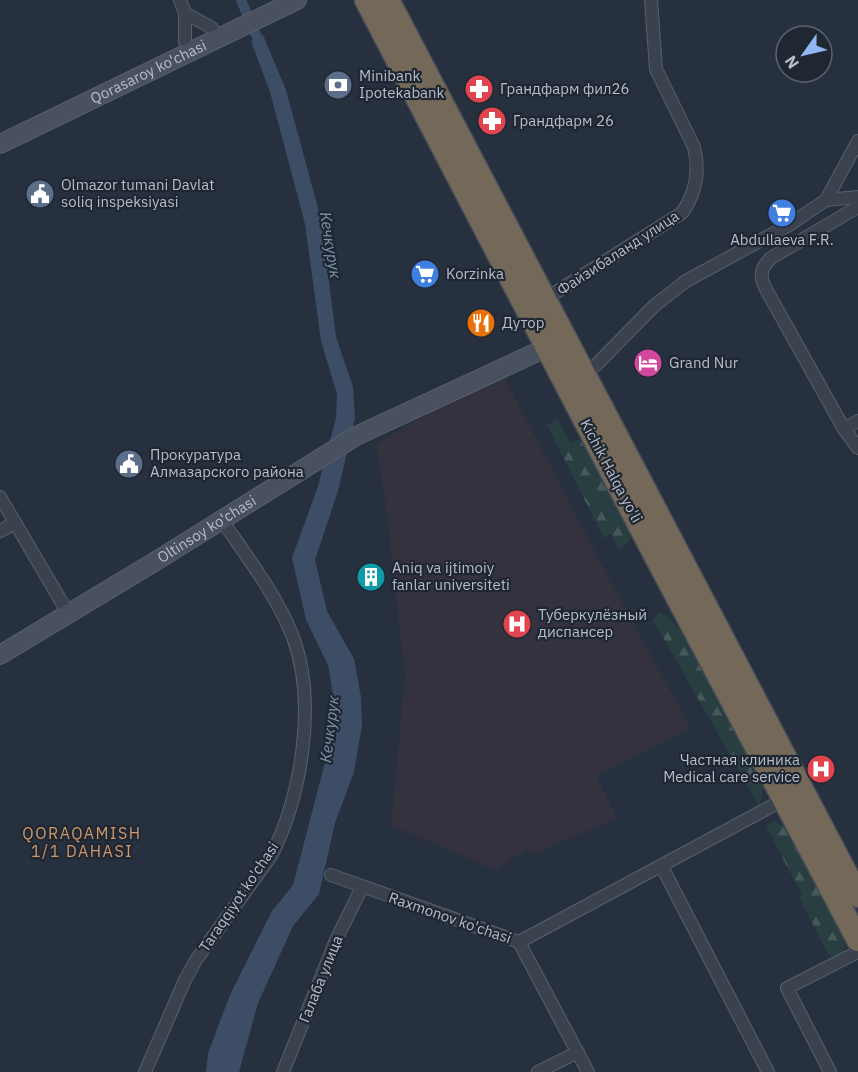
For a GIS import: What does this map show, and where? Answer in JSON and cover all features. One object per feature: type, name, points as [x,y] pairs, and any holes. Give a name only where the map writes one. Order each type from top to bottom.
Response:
[{"type":"highway","name":"Kichik Halqa yo'li","points":[[366,0],[486,208],[545,299],[584,373],[718,652],[783,800],[858,940]]},
{"type":"highway","name":"Kichik Halqa yo'li","points":[[388,0],[486,208],[546,348],[858,896]]},
{"type":"street","points":[[180,0],[185,13],[185,41]]},
{"type":"street","name":"Qorasaroy ko'chasi","points":[[256,13],[271,0]]},
{"type":"street","name":"Qorasaroy ko'chasi","points":[[0,144],[239,21],[297,0]]},
{"type":"street","name":"Файзибаланд улица","points":[[545,299],[682,213],[693,192],[697,158],[694,147],[656,69],[651,0]]},
{"type":"street","points":[[185,13],[212,28]]},
{"type":"street","name":"Qorasaroy ko'chasi","points":[[0,132],[212,28],[239,21]]},
{"type":"street","points":[[584,373],[597,365],[654,306],[686,280],[789,225],[826,200],[858,141]]},
{"type":"street","points":[[826,200],[858,197]]},
{"type":"street","points":[[858,207],[771,258],[762,268],[763,283],[844,429],[858,448]]},
{"type":"street","name":"Oltinsoy ko'chasi","points":[[0,655],[356,436],[546,348]]},
{"type":"street","points":[[844,429],[858,422]]},
{"type":"street","points":[[0,497],[68,613]]},
{"type":"street","name":"Taraqqiyot ko'chasi","points":[[145,1072],[196,960],[271,856],[292,800],[302,743],[305,718],[303,685],[300,661],[292,637],[275,599],[221,519]]},
{"type":"street","points":[[0,531],[15,523]]},
{"type":"street","name":"Raxmonov ko'chasi","points":[[331,875],[519,942],[783,800]]},
{"type":"street","points":[[662,867],[768,1072]]},
{"type":"street","name":"Галаба улица","points":[[284,1072],[336,940],[362,886]]},
{"type":"street","points":[[519,942],[588,1072]]},
{"type":"street","points":[[830,1072],[787,988],[858,952]]},
{"type":"street","points":[[538,1072],[578,1052]]},
{"type":"shaded area","name":"Туберкулёзный диспансер","points":[[501,371],[691,729],[596,776],[617,818],[531,855],[527,849],[495,870],[391,825],[405,676],[387,515],[376,444]]},
{"type":"green space","points":[[558,419],[570,443],[578,440],[586,443],[630,532],[629,541],[618,549],[611,534],[604,538],[547,425]]},
{"type":"green space","points":[[660,612],[682,632],[763,784],[761,801],[758,804],[653,620]]},
{"type":"green space","points":[[773,821],[788,828],[847,940],[844,953],[835,958],[828,954],[799,897],[802,895],[766,826]]},
{"type":"water","points":[[263,35],[286,90],[321,219],[336,337],[353,387],[355,418],[338,491],[315,560],[327,611],[354,659],[361,697],[362,726],[354,772],[335,823],[319,894],[293,926],[258,1003],[239,1072],[206,1072],[208,1053],[230,995],[272,911],[293,885],[335,724],[335,705],[328,665],[306,620],[292,558],[318,486],[336,418],[337,394],[321,341],[305,224],[270,92],[251,41]]},
{"type":"waterway","name":"Кечкурук","points":[[241,0],[262,49]]},
{"type":"place","name":"Minibank Ipotekabank","points":[[338,85]]},
{"type":"place","name":"Грандфарм фил26","points":[[479,89]]},
{"type":"place","name":"Грандфарм 26","points":[[492,121]]},
{"type":"place","name":"Olmazor tumani Davlat soliq inspeksiyasi","points":[[40,194]]},
{"type":"place","name":"Abdullaeva F.R.","points":[[782,213]]},
{"type":"place","name":"Korzinka","points":[[425,274]]},
{"type":"place","name":"Дутор","points":[[481,323]]},
{"type":"place","name":"Grand Nur","points":[[648,363]]},
{"type":"place","name":"Прокуратура Алмазарского района","points":[[129,464]]},
{"type":"place","name":"Aniq va ijtimoiy fanlar universiteti","points":[[371,577]]},
{"type":"place","name":"Туберкулёзный диспансер","points":[[517,624]]},
{"type":"place","name":"Частная клиника Medical care service","points":[[821,769]]},
{"type":"district","name":"QORAQAMISH 1/1 DAHASI","points":[[82,842]]}]
